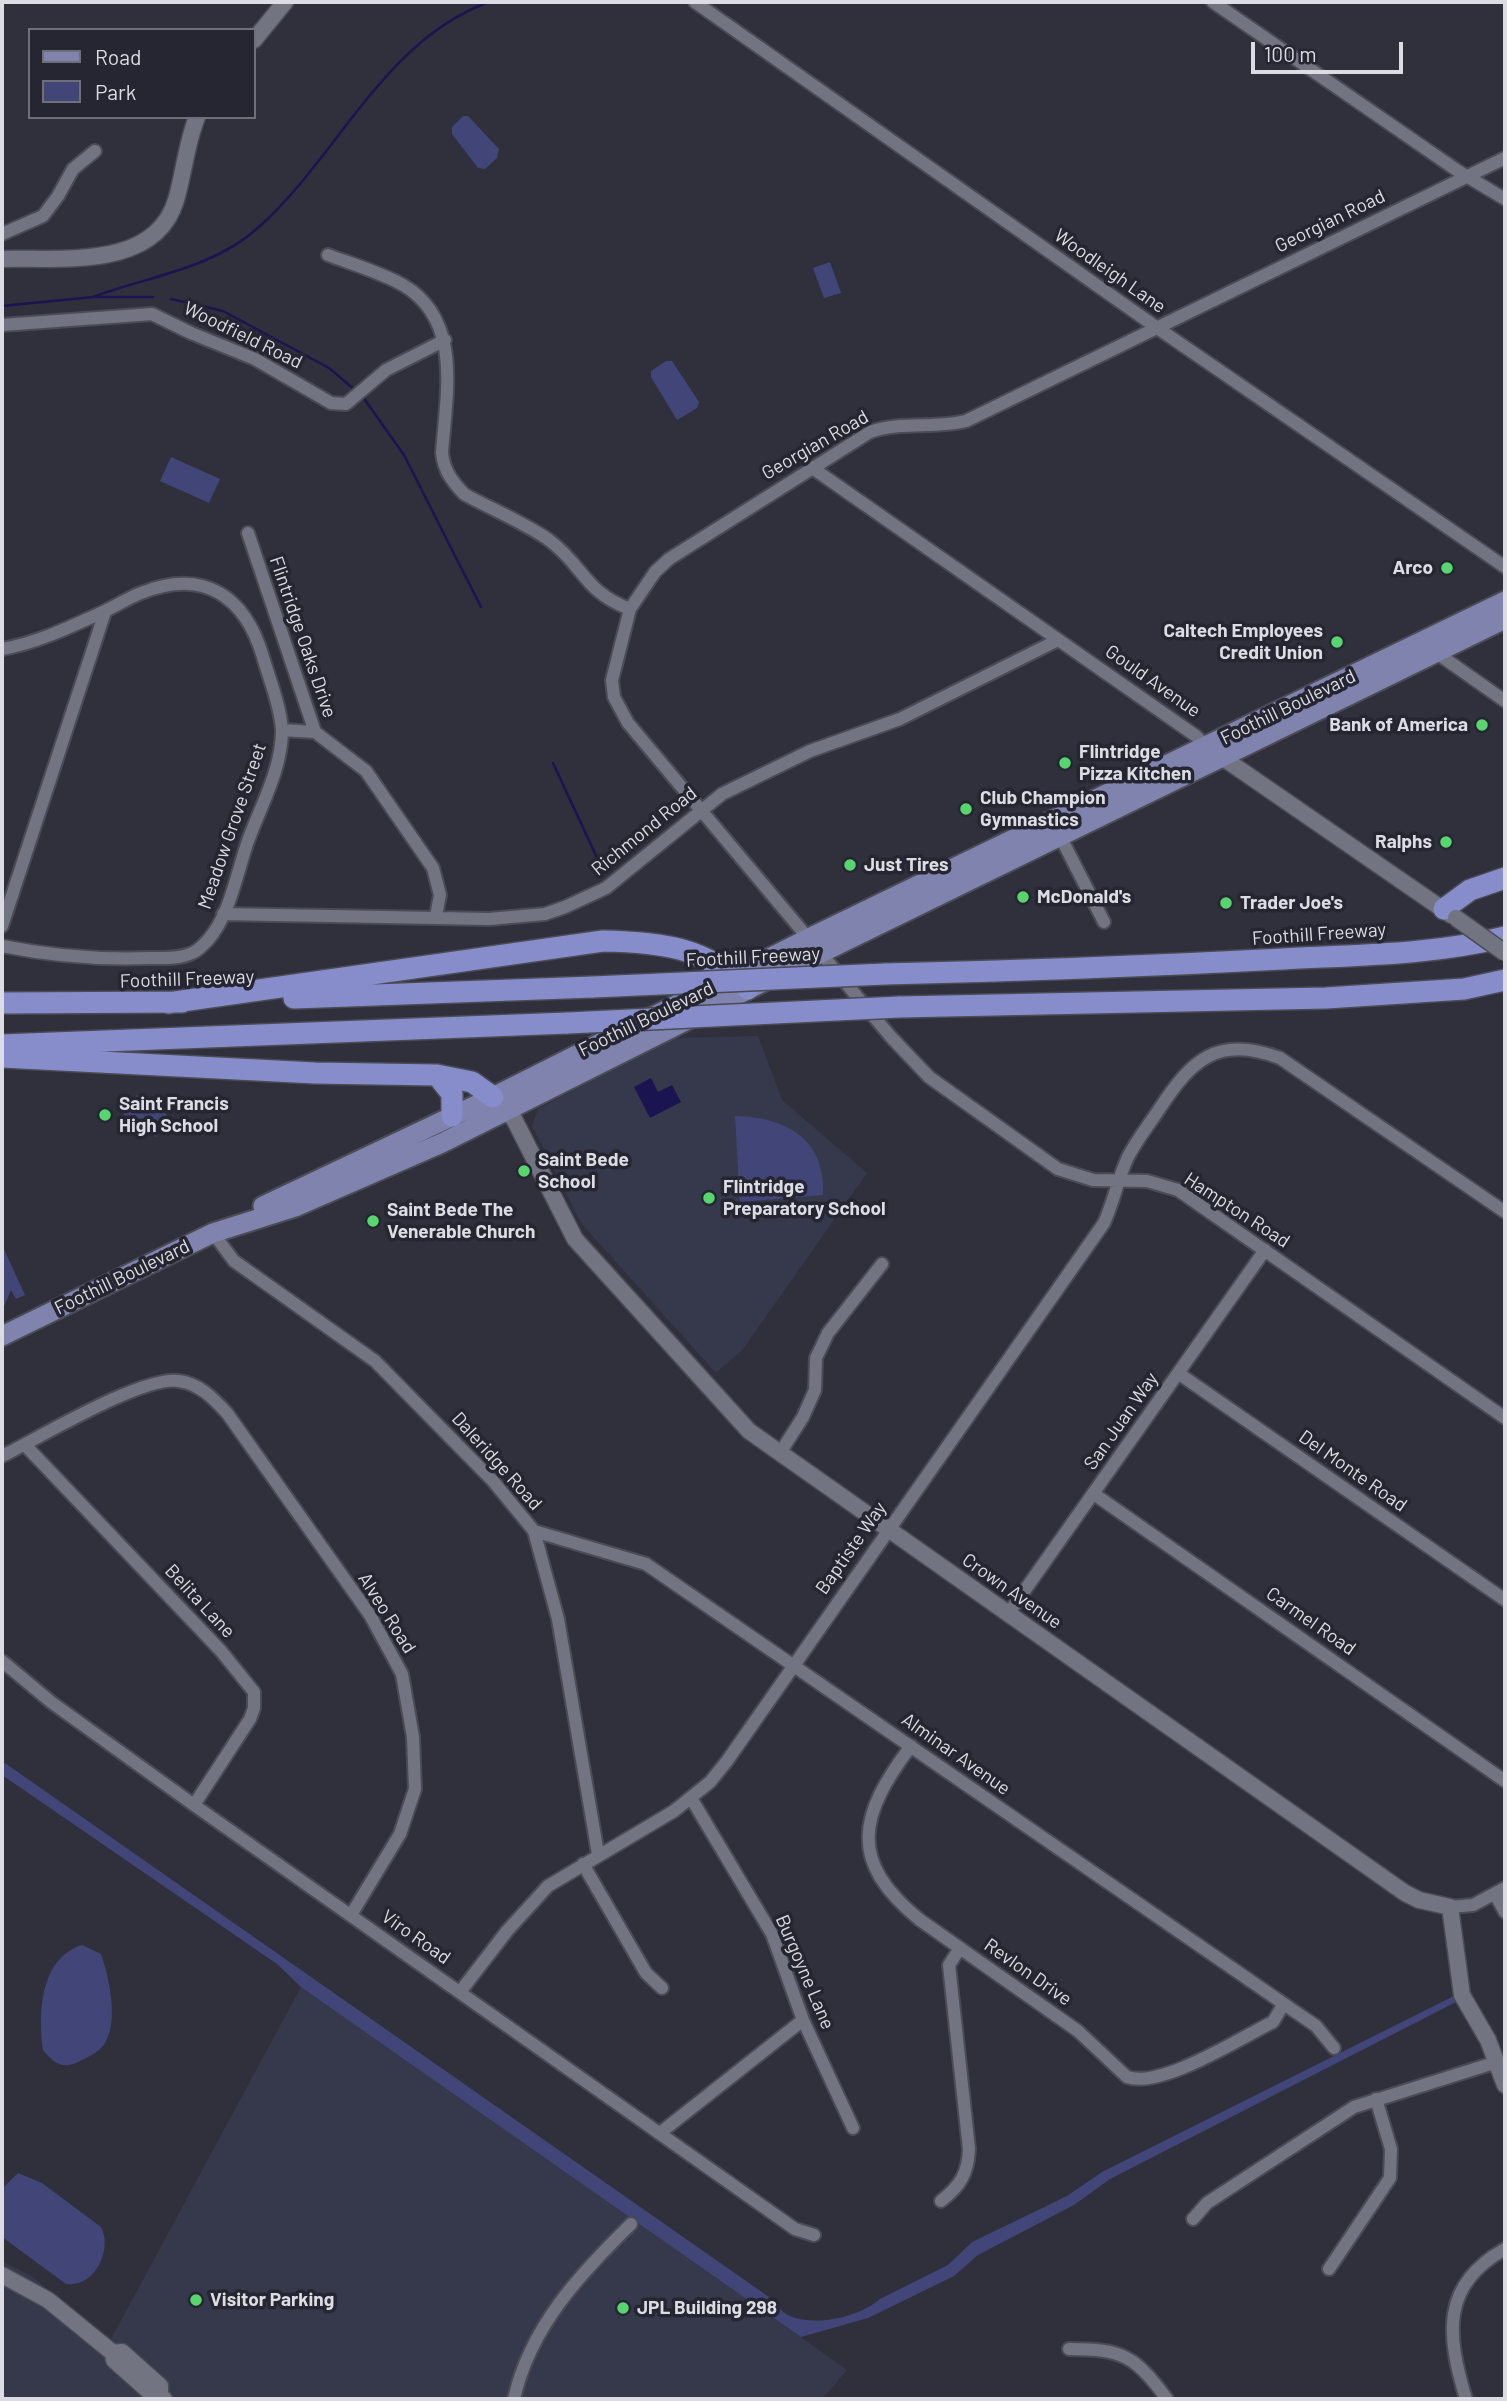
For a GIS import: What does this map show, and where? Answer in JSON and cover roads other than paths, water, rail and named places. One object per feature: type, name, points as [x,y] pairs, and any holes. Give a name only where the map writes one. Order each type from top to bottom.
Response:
[{"type":"highway","points":[[1450,914],[1470,890],[1505,878]]},
{"type":"highway","name":"Foothill Freeway","points":[[2,1003],[168,1003],[885,974],[1105,969],[1468,946],[1505,937]]},
{"type":"highway","points":[[168,1003],[603,941],[635,942],[707,957],[742,983]]},
{"type":"highway","points":[[2,1045],[899,1007],[1326,998],[1464,989],[1505,980]]},
{"type":"highway","points":[[2,1056],[315,1073],[437,1075],[472,1082],[500,1104]]},
{"type":"highway","points":[[437,1075],[452,1094],[452,1116]]},
{"type":"main road","name":"Foothill Boulevard","points":[[1215,752],[1419,643],[1505,601]]},
{"type":"main road","name":"Foothill Boulevard","points":[[2,1336],[213,1233],[242,1221],[260,1219],[295,1207],[442,1143],[500,1104],[815,945],[1215,752],[1437,653],[1505,619]]},
{"type":"main road","name":"Foothill Boulevard","points":[[242,1221],[255,1210],[289,1193],[452,1116],[500,1104]]},
{"type":"street","points":[[256,38],[285,2]]},
{"type":"street","name":"Woodleigh Lane","points":[[695,2],[1156,327],[1505,567]]},
{"type":"street","points":[[1213,2],[1505,199]]},
{"type":"street","points":[[2,259],[98,255],[125,250],[153,237],[163,227],[176,199],[183,159],[196,119]]},
{"type":"street","points":[[2,234],[43,216],[58,197],[72,169],[94,151]]},
{"type":"street","name":"Georgian Road","points":[[815,945],[628,723],[614,697],[612,680],[629,609],[655,572],[669,559],[870,432],[891,425],[942,427],[966,421],[1505,158]]},
{"type":"street","points":[[328,255],[404,286],[433,313],[445,340],[447,366],[442,453],[444,467],[453,483],[464,494],[547,539],[560,549],[593,590],[607,601],[629,609]]},
{"type":"street","name":"Woodfield Road","points":[[2,325],[152,313],[191,333],[255,359],[331,402],[346,404],[386,370],[445,340]]},
{"type":"street","name":"Gould Avenue","points":[[811,467],[1505,953]]},
{"type":"street","name":"Flintridge Oaks Drive","points":[[248,533],[315,732],[366,771],[433,868],[440,895],[436,916]]},
{"type":"street","name":"Meadow Grove Street","points":[[2,649],[40,640],[141,593],[181,582],[197,584],[224,595],[248,620],[258,641],[282,730],[282,745],[274,773],[223,914],[210,938],[192,953],[180,956],[86,959],[2,946]]},
{"type":"street","points":[[2,926],[105,611]]},
{"type":"street","name":"Richmond Road","points":[[223,914],[519,918],[545,914],[590,898],[722,794],[810,751],[900,719],[1058,640]]},
{"type":"street","points":[[1419,643],[1505,701]]},
{"type":"street","points":[[282,730],[315,732]]},
{"type":"street","points":[[1057,829],[1104,922]]},
{"type":"street","name":"Hampton Road","points":[[815,945],[911,1060],[950,1093],[1058,1169],[1076,1177],[1147,1181],[1178,1190],[1505,1418]]},
{"type":"street","name":"Baptiste Way","points":[[460,1992],[529,1904],[548,1886],[598,1854],[643,1831],[691,1798],[727,1761],[887,1529],[1104,1223],[1129,1155],[1180,1077],[1200,1060],[1225,1048],[1253,1048],[1280,1059],[1505,1212]]},
{"type":"street","name":"Crown Avenue","points":[[500,1104],[514,1119],[575,1239],[749,1431],[1405,1893],[1419,1900],[1450,1906]]},
{"type":"street","name":"Daleridge Road","points":[[213,1233],[234,1261],[375,1361],[493,1481],[534,1531],[547,1570],[558,1619],[598,1854]]},
{"type":"street","name":"San Juan Way","points":[[1008,1615],[1265,1250]]},
{"type":"street","points":[[780,1453],[803,1417],[815,1390],[816,1358],[828,1333],[882,1264]]},
{"type":"street","name":"Del Monte Road","points":[[1178,1373],[1505,1600]]},
{"type":"street","name":"Alveo Road","points":[[25,1445],[147,1385],[176,1380],[202,1390],[227,1413],[370,1615],[402,1674],[413,1737],[415,1790],[400,1834],[351,1915]]},
{"type":"street","points":[[2,1457],[25,1445]]},
{"type":"street","name":"Belita Lane","points":[[25,1445],[221,1651],[254,1692],[254,1708],[250,1719],[194,1805]]},
{"type":"street","name":"Carmel Road","points":[[1094,1494],[1505,1781]]},
{"type":"street","name":"Alminar Avenue","points":[[534,1531],[646,1564],[1316,2026],[1334,2048]]},
{"type":"street","name":"Viro Road","points":[[2,1661],[51,1702],[194,1805],[795,2229],[814,2235]]},
{"type":"street","name":"Revlon Drive","points":[[911,1746],[894,1769],[873,1809],[868,1843],[879,1879],[898,1902],[1078,2031],[1120,2071],[1135,2080],[1162,2076],[1273,2022],[1283,2005]]},
{"type":"street","name":"Burgoyne Lane","points":[[691,1798],[772,1934],[803,2020],[853,2128]]},
{"type":"street","points":[[583,1864],[646,1973],[662,1987]]},
{"type":"street","points":[[1505,1912],[1500,1891],[1473,1905],[1450,1906],[1462,1995],[1497,2062],[1505,2085]]},
{"type":"street","points":[[941,2201],[957,2188],[968,2170],[969,2160],[949,1965],[960,1948]]},
{"type":"street","points":[[660,2133],[803,2020]]},
{"type":"street","points":[[1193,2219],[1207,2203],[1354,2107],[1497,2062]]},
{"type":"street","points":[[1329,2269],[1390,2178],[1391,2149],[1376,2099]]},
{"type":"street","points":[[514,2399],[528,2357],[557,2305],[575,2281],[631,2224]]},
{"type":"street","points":[[1466,2399],[1453,2348],[1456,2302],[1465,2282],[1478,2266],[1505,2249]]},
{"type":"street","points":[[2,2275],[48,2300],[114,2353],[114,2360],[152,2395],[160,2398]]},
{"type":"street","points":[[1069,2348],[1104,2349],[1142,2366],[1167,2399]]},
{"type":"waterway","points":[[93,297],[180,270],[222,253],[241,241],[288,198],[391,71],[420,43],[452,20],[489,2]]},
{"type":"waterway","points":[[2,306],[93,297],[153,297]]},
{"type":"waterway","points":[[171,299],[223,311],[329,368],[355,390]]},
{"type":"waterway","points":[[363,397],[404,455],[481,607]]},
{"type":"waterway","points":[[553,763],[599,862]]},
{"type":"place","name":"Arco","points":[[1447,568]]},
{"type":"place","name":"Caltech Employees Credit Union","points":[[1337,642]]},
{"type":"place","name":"Bank of America","points":[[1482,725]]},
{"type":"place","name":"Flintridge Pizza Kitchen","points":[[1065,763]]},
{"type":"place","name":"Club Champion Gymnastics","points":[[966,809]]},
{"type":"place","name":"Ralphs","points":[[1446,842]]},
{"type":"place","name":"Just Tires","points":[[850,865]]},
{"type":"place","name":"McDonald's","points":[[1023,897]]},
{"type":"place","name":"Trader Joe's","points":[[1226,903]]},
{"type":"place","name":"Saint Francis High School","points":[[105,1115]]},
{"type":"place","name":"Saint Bede School","points":[[524,1171]]},
{"type":"place","name":"Flintridge Preparatory School","points":[[709,1198]]},
{"type":"place","name":"Saint Bede The Venerable Church","points":[[373,1221]]},
{"type":"place","name":"Visitor Parking","points":[[196,2300]]},
{"type":"place","name":"JPL Building 298","points":[[623,2308]]}]
